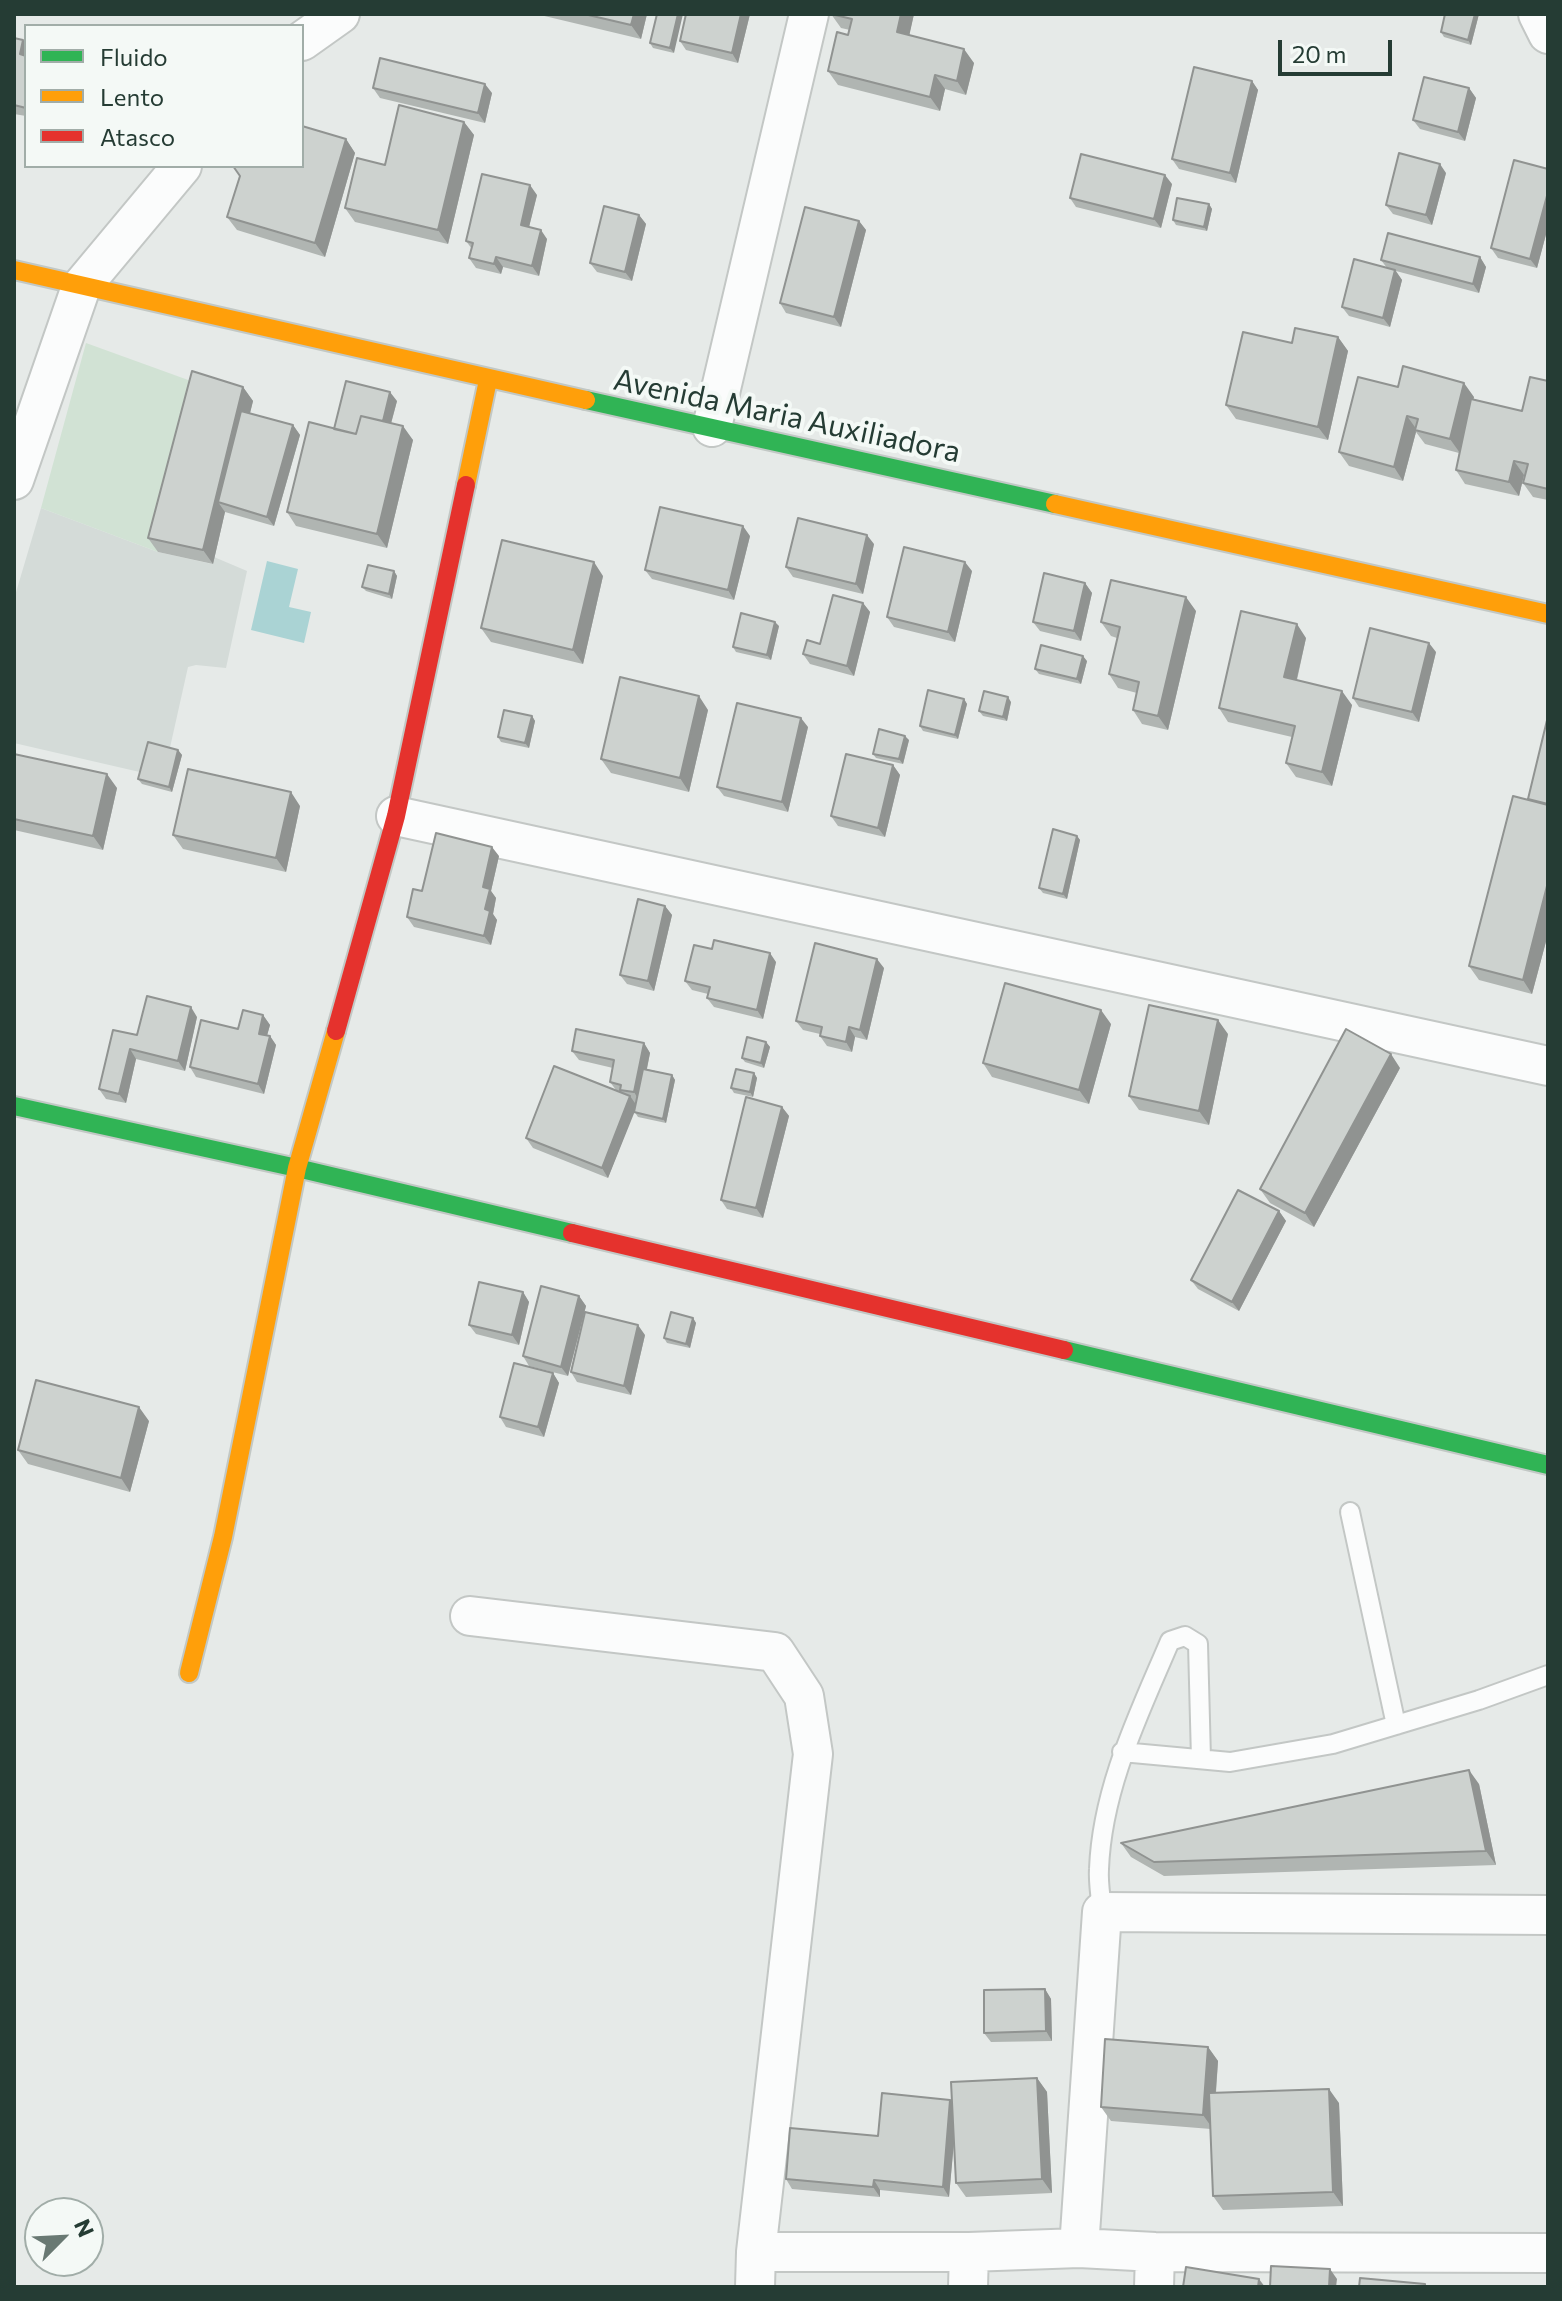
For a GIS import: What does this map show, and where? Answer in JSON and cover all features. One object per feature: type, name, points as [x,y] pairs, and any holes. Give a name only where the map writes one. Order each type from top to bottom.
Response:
[{"type":"street","points":[[304,40],[340,14]]},
{"type":"street","points":[[712,427],[809,14]]},
{"type":"street","points":[[1538,14],[1548,34]]},
{"type":"street","points":[[14,480],[81,287],[180,168]]},
{"type":"street","name":"Avenida Maria Auxiliadora","points":[[14,270],[488,380],[1548,614]]},
{"type":"street","points":[[189,1673],[223,1537],[297,1168],[396,816],[488,380]]},
{"type":"street","points":[[396,816],[1548,1066]]},
{"type":"street","points":[[14,1106],[297,1168],[1548,1465]]},
{"type":"street","points":[[470,1616],[775,1652],[804,1696],[813,1754],[756,2269],[969,2270],[1079,2248],[1155,2269],[1548,2253]]},
{"type":"street","points":[[1079,2248],[1102,1912],[1548,1915]]},
{"type":"lane","points":[[1350,1512],[1396,1725]]},
{"type":"lane","points":[[1102,1912],[1099,1870],[1105,1824],[1122,1752],[1170,1641],[1185,1636],[1198,1644],[1201,1759]]},
{"type":"lane","points":[[1122,1752],[1230,1762],[1333,1744],[1548,1675]]},
{"type":"shaded area","points":[[41,508],[158,552],[212,564],[214,557],[247,571],[226,668],[188,667],[169,752],[144,773],[14,743],[14,599]]},
{"type":"green space","points":[[86,343],[202,385],[158,552],[41,508]]},
{"type":"water","points":[[267,561],[298,569],[289,607],[311,612],[304,643],[251,630]]},
{"type":"building","points":[[584,14],[634,14],[631,25]]},
{"type":"building","points":[[657,14],[678,14],[670,48],[650,43]]},
{"type":"building","points":[[686,14],[741,14],[732,53],[680,41]]},
{"type":"building","points":[[831,14],[901,14],[897,32],[964,49],[957,81],[935,75],[930,97],[828,71],[837,32],[848,35],[852,19]]},
{"type":"building","points":[[1445,14],[1475,14],[1468,40],[1441,32]]},
{"type":"building","points":[[14,38],[23,40],[20,54],[24,55],[24,108],[14,105]]},
{"type":"building","points":[[380,58],[485,84],[478,113],[373,88]]},
{"type":"building","points":[[1194,67],[1252,81],[1230,173],[1172,159]]},
{"type":"building","points":[[1424,77],[1469,88],[1458,132],[1413,120]]},
{"type":"building","points":[[399,105],[464,122],[438,230],[345,208],[357,158],[385,165]]},
{"type":"building","points":[[304,127],[346,139],[315,243],[227,217],[240,176],[234,168],[304,168]]},
{"type":"building","points":[[1399,153],[1440,164],[1426,215],[1386,205]]},
{"type":"building","points":[[1081,154],[1165,175],[1154,219],[1070,198]]},
{"type":"building","points":[[1514,160],[1548,169],[1548,192],[1530,259],[1491,248]]},
{"type":"building","points":[[482,174],[530,185],[521,225],[541,230],[532,266],[496,257],[494,264],[469,258],[473,243],[466,241]]},
{"type":"building","points":[[1177,198],[1209,204],[1204,227],[1173,220]]},
{"type":"building","points":[[604,206],[639,215],[625,272],[590,263]]},
{"type":"building","points":[[805,207],[859,221],[834,317],[780,303]]},
{"type":"building","points":[[1388,233],[1480,257],[1473,284],[1381,260]]},
{"type":"building","points":[[1354,259],[1395,270],[1383,318],[1342,307]]},
{"type":"building","points":[[1295,328],[1338,337],[1318,427],[1226,405],[1243,332],[1292,343]]},
{"type":"building","points":[[1403,366],[1464,383],[1450,439],[1415,430],[1418,419],[1407,416],[1394,467],[1339,452],[1358,377],[1398,387]]},
{"type":"building","points":[[192,371],[243,387],[203,550],[148,538]]},
{"type":"building","points":[[1530,377],[1548,381],[1548,489],[1523,483],[1528,464],[1514,461],[1509,482],[1456,470],[1471,399],[1522,411]]},
{"type":"building","points":[[346,381],[390,392],[383,421],[361,416],[356,434],[334,429]]},
{"type":"building","points":[[241,411],[293,425],[267,517],[218,502]]},
{"type":"building","points":[[361,416],[403,426],[377,534],[287,512],[309,422],[356,434]]},
{"type":"building","points":[[660,507],[743,526],[728,590],[645,570]]},
{"type":"building","points":[[798,518],[867,535],[856,584],[786,567]]},
{"type":"building","points":[[502,540],[594,562],[573,650],[481,628]]},
{"type":"building","points":[[904,547],[965,562],[948,632],[887,617]]},
{"type":"building","points":[[368,565],[394,571],[389,594],[362,587]]},
{"type":"building","points":[[1044,573],[1085,583],[1074,631],[1033,622]]},
{"type":"building","points":[[1111,580],[1186,597],[1158,716],[1133,710],[1139,682],[1109,674],[1120,627],[1101,622]]},
{"type":"building","points":[[833,595],[863,603],[847,666],[803,654],[807,640],[820,644]]},
{"type":"building","points":[[1241,611],[1297,624],[1284,677],[1342,691],[1322,772],[1286,763],[1295,726],[1219,708]]},
{"type":"building","points":[[741,613],[775,622],[767,655],[733,647]]},
{"type":"building","points":[[1370,628],[1429,643],[1412,712],[1353,698]]},
{"type":"building","points":[[1041,645],[1083,656],[1077,679],[1035,669]]},
{"type":"building","points":[[620,677],[699,696],[680,778],[601,759]]},
{"type":"building","points":[[928,690],[964,699],[955,735],[920,726]]},
{"type":"building","points":[[984,691],[1008,697],[1003,717],[979,711]]},
{"type":"building","points":[[737,703],[801,718],[782,802],[717,787]]},
{"type":"building","points":[[504,710],[532,716],[525,743],[498,737]]},
{"type":"building","points":[[1548,716],[1548,804],[1528,799]]},
{"type":"building","points":[[879,729],[905,736],[899,759],[873,754]]},
{"type":"building","points":[[148,742],[178,750],[169,787],[138,779]]},
{"type":"building","points":[[14,754],[107,774],[93,836],[14,819]]},
{"type":"building","points":[[846,754],[893,765],[878,828],[831,816]]},
{"type":"building","points":[[188,769],[291,792],[276,858],[173,835]]},
{"type":"building","points":[[1513,796],[1548,805],[1548,882],[1523,980],[1469,966]]},
{"type":"building","points":[[1053,829],[1077,836],[1063,894],[1039,888]]},
{"type":"building","points":[[436,833],[492,847],[483,887],[490,889],[485,909],[490,911],[484,936],[407,917],[413,889],[422,891]]},
{"type":"building","points":[[638,899],[665,906],[648,981],[620,975]]},
{"type":"building","points":[[714,940],[770,953],[757,1010],[707,998],[710,987],[685,981],[694,945],[712,949]]},
{"type":"building","points":[[815,943],[877,959],[860,1030],[849,1027],[846,1042],[820,1036],[822,1027],[796,1021]]},
{"type":"building","points":[[1005,983],[1101,1010],[1079,1090],[983,1063]]},
{"type":"building","points":[[147,996],[191,1007],[178,1061],[130,1049],[119,1094],[99,1089],[113,1030],[137,1035]]},
{"type":"building","points":[[1149,1005],[1218,1020],[1199,1111],[1129,1096]]},
{"type":"building","points":[[243,1010],[263,1015],[259,1034],[270,1036],[258,1084],[190,1067],[201,1020],[238,1029]]},
{"type":"building","points":[[576,1029],[644,1043],[634,1092],[620,1090],[621,1085],[610,1082],[614,1060],[572,1051]]},
{"type":"building","points":[[1346,1029],[1391,1054],[1305,1213],[1260,1189]]},
{"type":"building","points":[[747,1037],[766,1042],[761,1063],[742,1058]]},
{"type":"building","points":[[554,1066],[630,1096],[602,1168],[526,1138]]},
{"type":"building","points":[[643,1069],[672,1075],[663,1119],[634,1112]]},
{"type":"building","points":[[736,1069],[754,1073],[750,1092],[731,1088]]},
{"type":"building","points":[[746,1097],[782,1107],[756,1208],[721,1200]]},
{"type":"building","points":[[1238,1190],[1279,1211],[1232,1302],[1191,1280]]},
{"type":"building","points":[[479,1282],[523,1292],[512,1335],[469,1325]]},
{"type":"building","points":[[541,1286],[579,1296],[561,1367],[523,1356]]},
{"type":"building","points":[[585,1312],[638,1325],[624,1386],[571,1372]]},
{"type":"building","points":[[671,1312],[693,1318],[686,1344],[664,1338]]},
{"type":"building","points":[[514,1363],[553,1373],[538,1427],[500,1417]]},
{"type":"building","points":[[36,1380],[139,1407],[121,1478],[18,1450]]},
{"type":"building","points":[[1469,1770],[1486,1851],[1154,1862],[1121,1843]]},
{"type":"building","points":[[1045,1989],[1046,2031],[984,2033],[984,1990]]},
{"type":"building","points":[[1105,2039],[1208,2047],[1203,2115],[1101,2107]]},
{"type":"building","points":[[1037,2078],[1042,2179],[956,2183],[951,2082]]},
{"type":"building","points":[[1329,2089],[1333,2192],[1213,2196],[1209,2093]]},
{"type":"building","points":[[882,2093],[950,2100],[943,2187],[874,2180],[873,2187],[786,2179],[790,2128],[878,2136]]},
{"type":"building","points":[[1271,2266],[1330,2269],[1329,2287],[1270,2287]]},
{"type":"building","points":[[1186,2267],[1259,2279],[1258,2287],[1183,2287]]},
{"type":"building","points":[[1360,2278],[1425,2284],[1425,2287],[1359,2287]]},
{"type":"traffic: fast","points":[[586,400],[1055,504]]},
{"type":"traffic: fast","points":[[14,1106],[572,1233]]},
{"type":"traffic: fast","points":[[1064,1350],[1548,1465]]},
{"type":"traffic: slow","points":[[14,270],[586,400]]},
{"type":"traffic: slow","points":[[466,485],[488,380]]},
{"type":"traffic: slow","points":[[1055,504],[1548,614]]},
{"type":"traffic: slow","points":[[189,1673],[223,1537],[297,1168],[336,1031]]},
{"type":"traffic: jam","points":[[336,1031],[396,816],[466,485]]},
{"type":"traffic: jam","points":[[572,1233],[1064,1350]]}]
